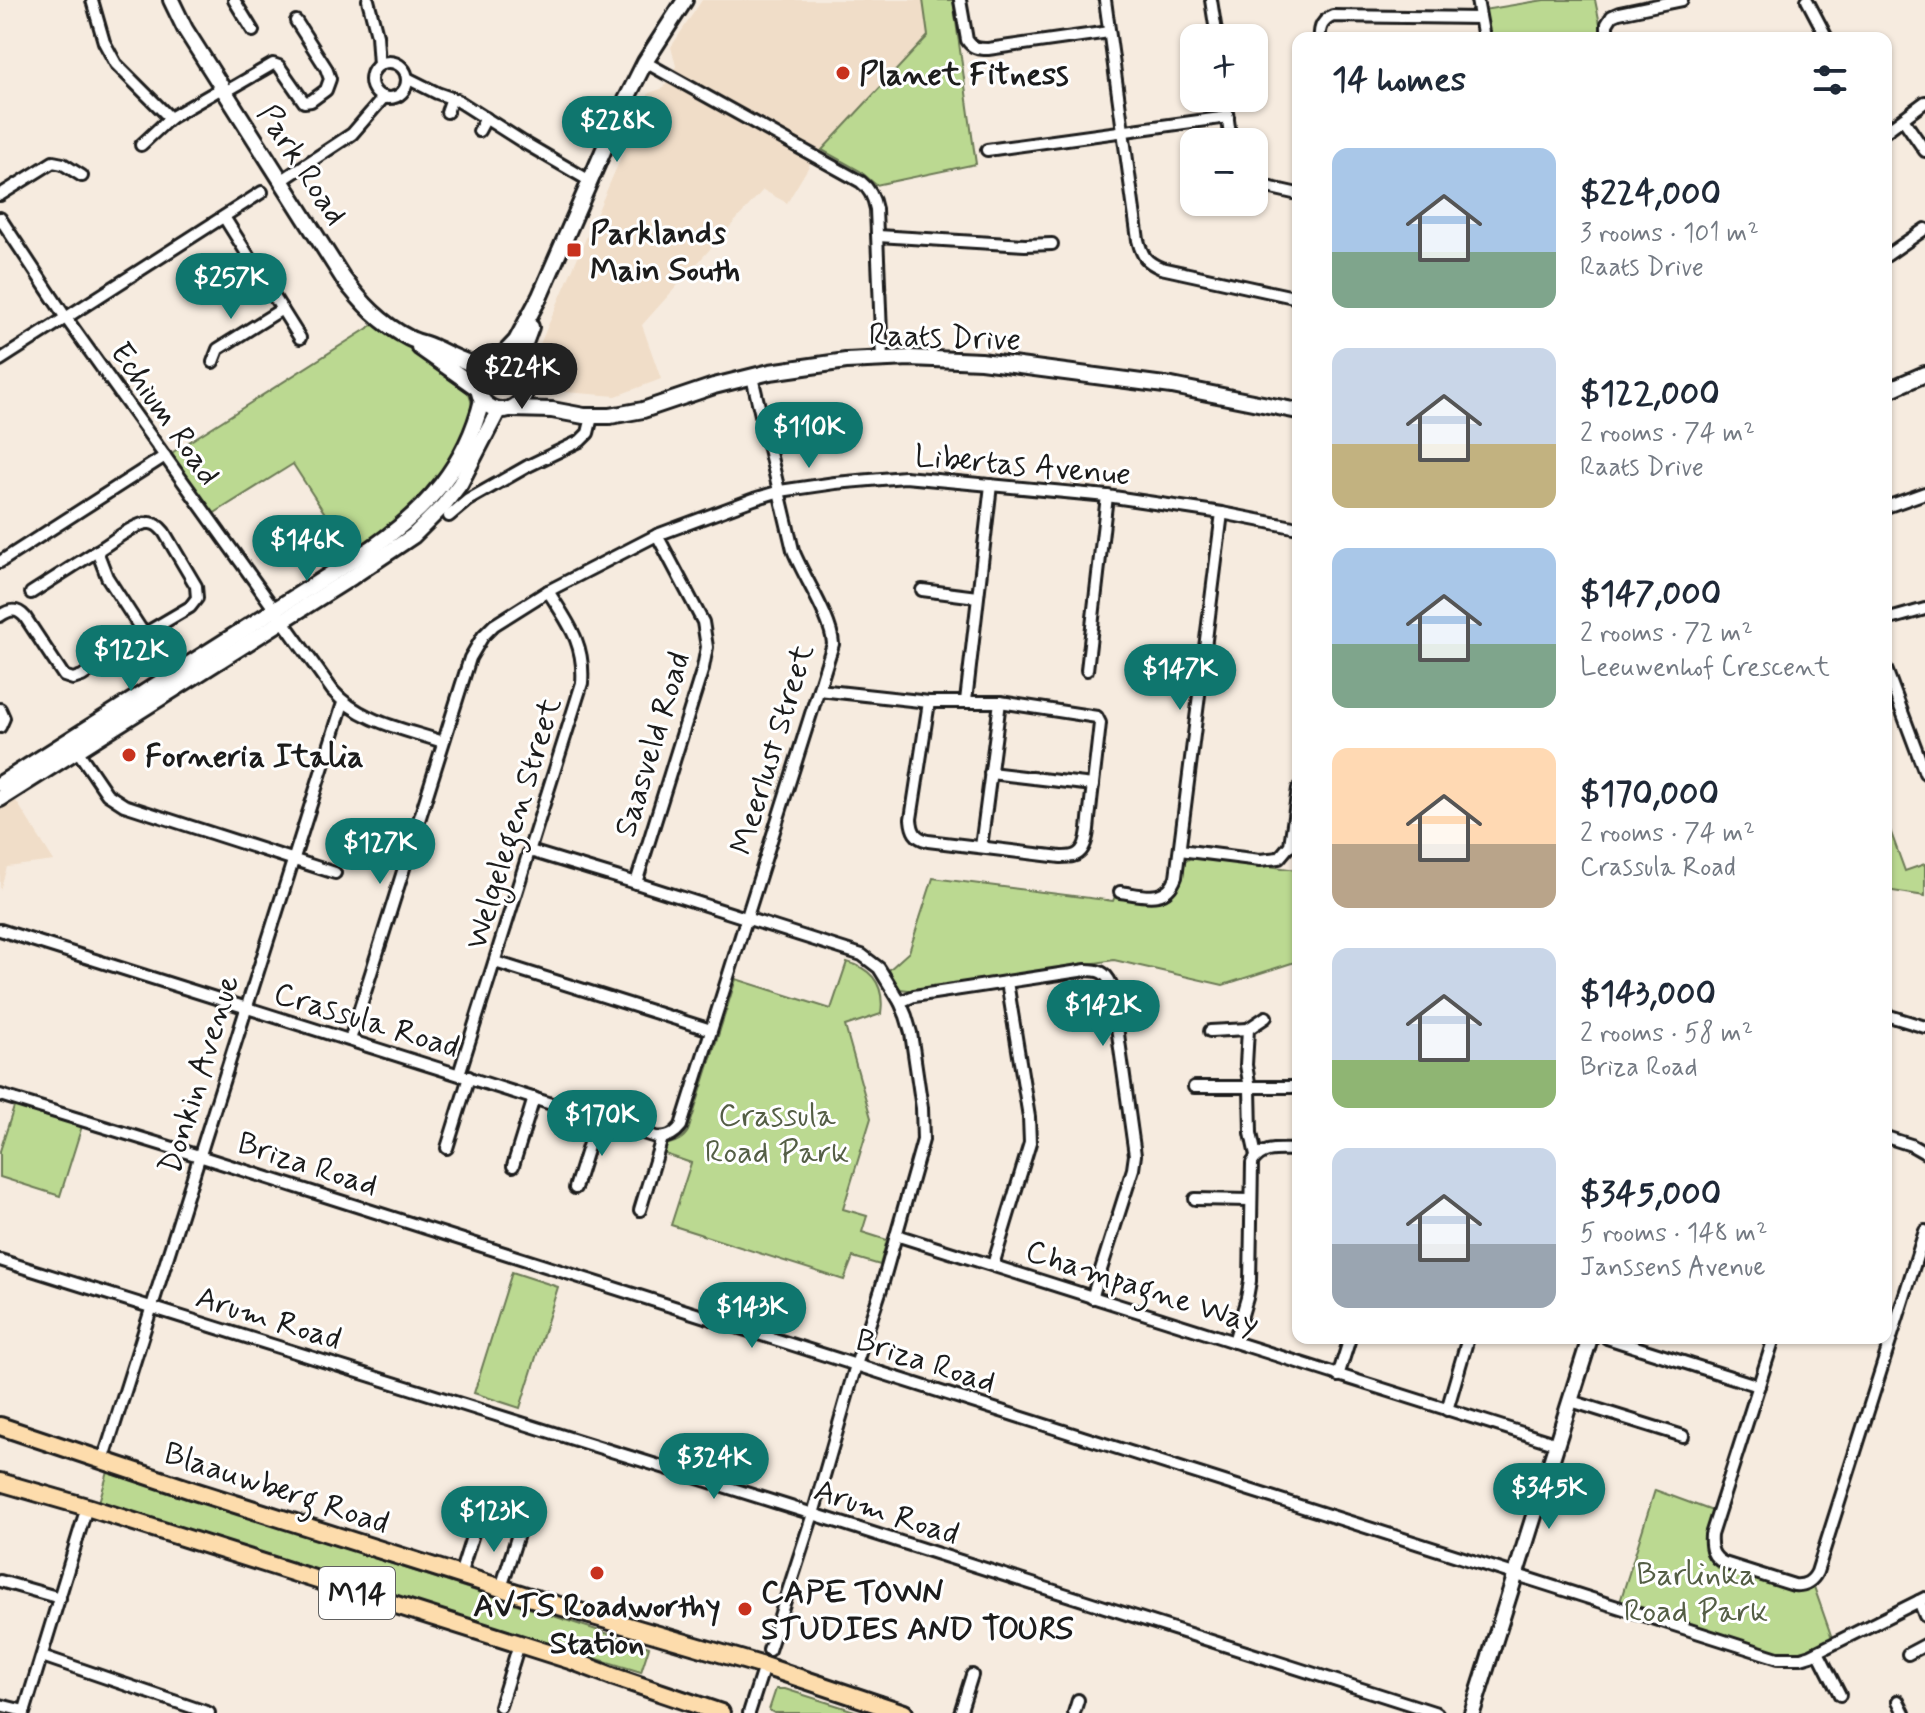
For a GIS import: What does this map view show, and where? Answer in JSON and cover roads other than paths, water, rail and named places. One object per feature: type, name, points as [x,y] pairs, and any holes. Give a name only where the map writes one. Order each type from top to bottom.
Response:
[{"type":"main road","name":"Blaauwberg Road","points":[[0,1426],[501,1588],[766,1658],[904,1713]]},
{"type":"main road","name":"M14","points":[[0,1482],[519,1644],[721,1713]]},
{"type":"street","points":[[92,0],[104,42],[116,64],[170,118]]},
{"type":"street","name":"Park Road","points":[[171,0],[223,90],[357,297],[425,353],[460,374],[479,394]]},
{"type":"street","points":[[234,0],[253,31]]},
{"type":"street","points":[[368,0],[385,64]]},
{"type":"street","points":[[0,799],[279,615],[417,513],[444,482],[476,424],[478,379],[516,341],[540,296],[621,110],[645,62],[685,0]]},
{"type":"street","points":[[960,0],[967,40],[978,49],[1109,32]]},
{"type":"street","points":[[1105,0],[1138,240],[1144,257],[1161,268],[1292,297]]},
{"type":"street","points":[[1211,0],[1215,24]]},
{"type":"street","points":[[1477,0],[1483,32]]},
{"type":"street","points":[[1607,32],[1607,24],[1615,14],[1682,0]]},
{"type":"street","points":[[1807,0],[1824,32]]},
{"type":"street","points":[[1320,32],[1323,23],[1337,16],[1480,18]]},
{"type":"street","points":[[141,145],[170,118],[273,64],[279,66],[304,102],[311,101],[326,90],[330,79],[326,68],[296,21]]},
{"type":"street","points":[[645,62],[861,182],[873,198],[876,209],[882,359]]},
{"type":"street","points":[[385,64],[402,67],[406,84],[396,97],[380,94],[372,87],[371,77],[385,64]]},
{"type":"street","points":[[406,84],[452,98],[590,181]]},
{"type":"street","points":[[281,181],[352,134],[380,94]]},
{"type":"street","points":[[447,112],[452,98]]},
{"type":"street","points":[[1892,127],[1925,102]]},
{"type":"street","points":[[1227,112],[1229,128]]},
{"type":"street","points":[[987,150],[1228,117]]},
{"type":"street","points":[[479,131],[486,118]]},
{"type":"street","points":[[1903,119],[1925,151]]},
{"type":"street","points":[[0,195],[53,162],[82,176]]},
{"type":"street","points":[[1268,187],[1292,193]]},
{"type":"street","points":[[0,360],[262,192]]},
{"type":"street","points":[[224,217],[300,338]]},
{"type":"street","name":"Echium Road","points":[[0,218],[66,318],[343,703],[375,719],[443,742]]},
{"type":"street","points":[[1892,252],[1925,229]]},
{"type":"street","points":[[878,236],[1052,244]]},
{"type":"street","points":[[0,784],[396,548],[434,516],[460,484],[505,410],[523,398],[521,354],[540,296]]},
{"type":"street","points":[[213,362],[218,349],[282,309]]},
{"type":"street","name":"Park Road","points":[[410,339],[467,364],[491,365]]},
{"type":"street","name":"Raats Drive","points":[[505,410],[552,410],[592,417],[610,416],[643,410],[752,377],[824,363],[882,359],[957,359],[1196,390],[1292,410]]},
{"type":"street","points":[[491,365],[505,362],[512,365],[524,377],[531,393],[552,410]]},
{"type":"street","points":[[1892,388],[1925,374]]},
{"type":"street","name":"Meerlust Street","points":[[640,1210],[667,1137],[681,1126],[831,653],[831,628],[793,550],[752,377]]},
{"type":"street","points":[[479,394],[491,408],[505,410]]},
{"type":"street","points":[[449,516],[468,500],[580,441],[588,433],[592,417]]},
{"type":"street","points":[[0,562],[165,456]]},
{"type":"street","name":"Libertas Avenue","points":[[350,1040],[470,658],[483,636],[494,625],[548,591],[657,535],[780,491],[835,483],[905,477],[1107,496],[1292,527]]},
{"type":"street","points":[[966,701],[991,485]]},
{"type":"street","points":[[1892,505],[1925,493]]},
{"type":"street","points":[[1087,670],[1107,496]]},
{"type":"street","points":[[1120,892],[1159,895],[1170,890],[1176,877],[1222,513]]},
{"type":"street","points":[[0,616],[13,610],[22,614],[60,673],[70,679],[82,676],[190,607],[198,594],[164,532],[155,524],[143,524],[31,593]]},
{"type":"street","name":"Saasveld Road","points":[[636,883],[707,647],[703,622],[657,535]]},
{"type":"street","points":[[97,551],[107,577],[144,634]]},
{"type":"street","points":[[922,590],[977,597]]},
{"type":"street","name":"Welgelegen Street","points":[[447,1148],[495,962],[580,695],[583,674],[581,650],[548,591]]},
{"type":"street","points":[[1892,618],[1925,609]]},
{"type":"street","points":[[1892,685],[1925,773]]},
{"type":"street","points":[[819,690],[929,702],[1000,702],[1097,717],[1100,723],[1084,847],[1077,854],[1061,857],[923,840],[916,836],[911,819],[929,702]]},
{"type":"street","points":[[981,847],[1000,702]]},
{"type":"street","name":"Donkin Avenue","points":[[103,1461],[343,703]]},
{"type":"street","points":[[0,709],[4,718],[0,727]]},
{"type":"street","points":[[77,750],[107,794],[124,805],[335,873]]},
{"type":"street","points":[[990,773],[1093,785]]},
{"type":"street","points":[[1180,850],[1260,860],[1279,858],[1290,845],[1292,831]]},
{"type":"street","points":[[530,851],[862,955],[879,968],[900,1002],[911,1033],[924,1131],[921,1149],[813,1514],[749,1713]]},
{"type":"street","name":"Crassula Road","points":[[0,930],[245,1009],[667,1137]]},
{"type":"street","points":[[495,962],[711,1030]]},
{"type":"street","points":[[900,1002],[914,996],[1097,970],[1108,977],[1135,1155],[1092,1298]]},
{"type":"street","points":[[993,1265],[1030,1143],[1029,1117],[1007,982]]},
{"type":"street","points":[[1210,1031],[1248,1029],[1266,1017]]},
{"type":"street","points":[[1892,1017],[1925,1027]]},
{"type":"street","points":[[1234,1342],[1249,1290],[1251,1170],[1255,1153],[1246,1065],[1248,1029]]},
{"type":"street","points":[[1194,1087],[1292,1087]]},
{"type":"street","name":"Briza Road","points":[[0,1095],[1778,1658],[1801,1658],[1818,1652],[1922,1599]]},
{"type":"street","points":[[513,1166],[534,1098]]},
{"type":"street","points":[[575,1188],[597,1118]]},
{"type":"street","points":[[1892,1139],[1925,1153]]},
{"type":"street","points":[[1255,1153],[1292,1150]]},
{"type":"street","points":[[1195,1199],[1251,1200]]},
{"type":"street","points":[[1892,1335],[1925,1231]]},
{"type":"street","name":"Champagne Way","points":[[896,1235],[1557,1444]]},
{"type":"street","name":"Arum Road","points":[[0,1260],[1437,1713]]},
{"type":"street","points":[[1338,1376],[1348,1344]]},
{"type":"street","points":[[1447,1410],[1466,1344]]},
{"type":"street","points":[[1472,1713],[1588,1344]]},
{"type":"street","points":[[1626,1344],[1759,1386]]},
{"type":"street","points":[[1772,1344],[1711,1535],[1710,1547],[1724,1563],[1802,1585],[1817,1572],[1889,1344]]},
{"type":"street","points":[[1571,1401],[1683,1436]]},
{"type":"street","points":[[460,1575],[483,1502]]},
{"type":"street","points":[[0,1705],[24,1712],[87,1507]]},
{"type":"street","points":[[501,1588],[519,1531]]},
{"type":"street","points":[[0,1581],[60,1598]]},
{"type":"street","points":[[1922,1599],[1925,1616]]},
{"type":"street","points":[[500,1706],[519,1644]]},
{"type":"street","points":[[1908,1654],[1925,1645]]},
{"type":"street","points":[[1818,1652],[1840,1695]]},
{"type":"street","points":[[42,1656],[209,1713]]},
{"type":"street","points":[[960,1713],[972,1675]]},
{"type":"street","points":[[1074,1713],[1078,1700]]},
{"type":"street","points":[[1898,1701],[1904,1713]]},
{"type":"place","name":"Planet Fitness","points":[[843,73]]},
{"type":"place","name":"Parklands Main South","points":[[574,250]]},
{"type":"place","name":"Forneria Italia","points":[[129,755]]},
{"type":"place","name":"AVTS Roadworthy Station","points":[[597,1573]]},
{"type":"place","name":"CAPE TOWN STUDIES AND TOURS","points":[[745,1609]]},
{"type":"park label","name":"Crassula Road Park","points":[[777,1132]]},
{"type":"park label","name":"Barlinka Road Park","points":[[1696,1592]]}]
